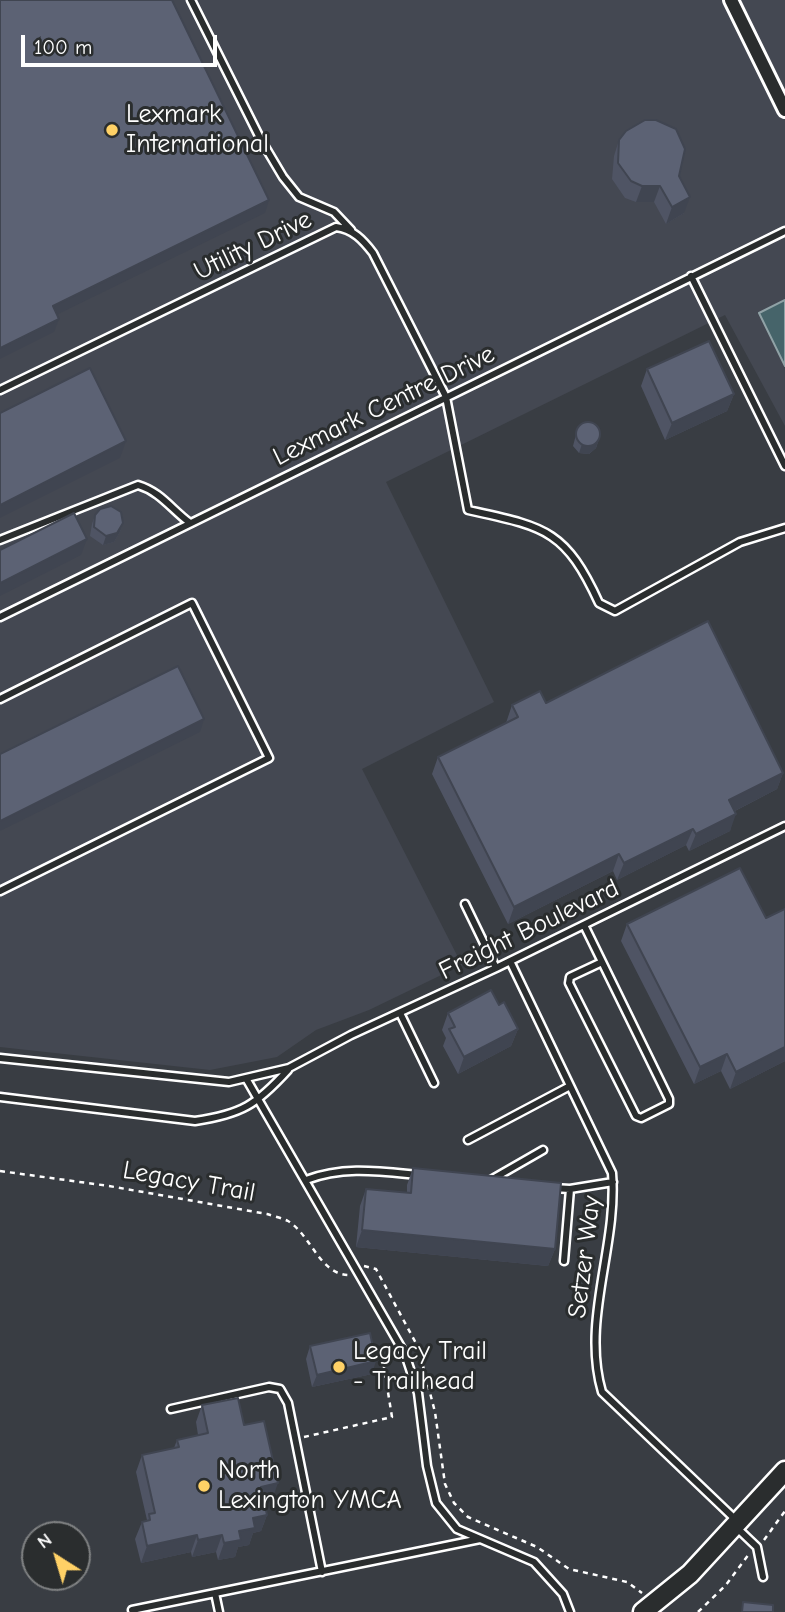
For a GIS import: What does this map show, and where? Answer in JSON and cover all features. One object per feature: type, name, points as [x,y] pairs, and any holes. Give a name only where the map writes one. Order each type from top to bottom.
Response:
[{"type":"main road","points":[[645,1605],[690,1574],[785,1471]]},
{"type":"street","points":[[731,0],[785,110]]},
{"type":"lane","points":[[191,0],[261,140],[283,177],[299,197],[334,212],[355,234]]},
{"type":"lane","name":"Utility Drive","points":[[0,390],[336,227],[355,234],[373,253],[446,397],[468,510],[545,532],[569,548],[584,570],[599,603],[615,611],[740,542],[785,528]]},
{"type":"lane","name":"Lexmark Centre Drive","points":[[0,617],[785,231]]},
{"type":"lane","points":[[691,276],[785,466]]},
{"type":"lane","points":[[0,540],[138,485],[158,491],[171,509],[190,523]]},
{"type":"lane","points":[[0,699],[192,603],[269,758],[0,891]]},
{"type":"lane","name":"Freight Boulevard","points":[[0,1058],[229,1082],[247,1080],[289,1068],[351,1035],[496,968],[785,826]]},
{"type":"lane","points":[[465,904],[496,968]]},
{"type":"lane","points":[[584,925],[669,1099],[668,1104],[641,1118],[636,1116],[569,983],[570,977],[602,962]]},
{"type":"lane","name":"Setzer Way","points":[[509,961],[602,1150],[613,1182],[615,1205],[595,1338],[596,1369],[602,1392],[737,1524],[757,1548]]},
{"type":"lane","points":[[400,1013],[434,1083]]},
{"type":"lane","name":"Freight Boulevard","points":[[0,1097],[195,1121],[220,1117],[259,1101],[289,1068]]},
{"type":"lane","points":[[247,1080],[405,1354],[418,1393],[436,1503],[457,1529],[534,1562],[563,1594],[570,1612]]},
{"type":"lane","points":[[468,1140],[570,1086]]},
{"type":"lane","points":[[488,1182],[544,1150]]},
{"type":"lane","points":[[306,1180],[334,1170],[353,1169],[420,1175]]},
{"type":"lane","points":[[474,1180],[499,1183]]},
{"type":"lane","points":[[547,1187],[570,1189],[613,1182]]},
{"type":"lane","points":[[564,1261],[570,1189]]},
{"type":"lane","points":[[171,1409],[269,1387],[280,1389],[288,1403],[323,1572]]},
{"type":"lane","points":[[132,1610],[482,1539]]},
{"type":"lane","points":[[757,1548],[763,1577]]},
{"type":"lane","points":[[215,1594],[219,1612]]},
{"type":"path","name":"Legacy Trail","points":[[0,1171],[109,1186],[267,1214],[288,1222],[306,1238],[330,1269],[340,1275],[349,1275]]},
{"type":"path","points":[[364,1266],[376,1269],[418,1347],[435,1412],[445,1484],[454,1503],[468,1517],[537,1547],[569,1569],[627,1582],[645,1605]]},
{"type":"path","points":[[296,1438],[392,1417],[383,1361],[418,1347]]},
{"type":"path","points":[[698,1612],[757,1548],[785,1511]]},
{"type":"shaded area","name":"Lexmark International","points":[[0,0],[785,0],[785,426],[725,315],[386,482],[494,702],[362,769],[462,965],[369,1010],[316,1030],[277,1057],[210,1070],[0,1047]]},
{"type":"water","points":[[785,300],[785,366],[759,313]]},
{"type":"building","name":"Lexmark International","points":[[0,0],[172,0],[269,200],[53,306],[59,319],[0,348]]},
{"type":"building","points":[[645,120],[656,120],[676,129],[685,149],[679,176],[690,197],[672,207],[660,186],[642,186],[631,181],[618,163],[619,140],[626,131]]},
{"type":"building","points":[[709,341],[734,394],[672,423],[647,369]]},
{"type":"building","points":[[90,368],[126,441],[0,505],[0,413]]},
{"type":"building","points":[[588,422],[596,426],[600,434],[596,442],[588,446],[580,442],[576,434],[580,426]]},
{"type":"building","points":[[111,506],[121,512],[123,523],[117,533],[106,536],[94,527],[95,515],[100,509]]},
{"type":"building","points":[[74,513],[87,539],[0,583],[0,550]]},
{"type":"building","points":[[708,621],[783,773],[729,800],[736,814],[696,834],[693,829],[624,863],[619,854],[514,907],[438,757],[518,717],[512,705],[540,691],[546,703]]},
{"type":"building","points":[[178,666],[204,719],[0,821],[0,754]]},
{"type":"building","points":[[740,868],[766,918],[785,909],[785,1047],[736,1072],[727,1054],[700,1067],[627,924]]},
{"type":"building","points":[[491,990],[499,1005],[504,1002],[518,1029],[464,1057],[449,1029],[455,1027],[448,1013]]},
{"type":"building","points":[[413,1168],[561,1183],[555,1249],[362,1230],[366,1189],[411,1193]]},
{"type":"building","points":[[370,1333],[376,1361],[317,1375],[310,1346]]},
{"type":"building","name":"North Lexington YMCA","points":[[238,1398],[244,1425],[264,1421],[278,1483],[261,1487],[267,1515],[253,1518],[255,1528],[239,1531],[241,1540],[224,1543],[222,1535],[198,1540],[197,1535],[147,1546],[142,1522],[150,1520],[149,1514],[155,1513],[142,1455],[179,1447],[177,1440],[208,1433],[202,1405]]},
{"type":"building","points":[[743,1602],[773,1605],[773,1612],[742,1612]]},
{"type":"place","name":"Lexmark International","points":[[112,130]]},
{"type":"place","name":"Legacy Trail - Trailhead","points":[[339,1367]]},
{"type":"place","name":"North Lexington YMCA","points":[[204,1486]]}]
